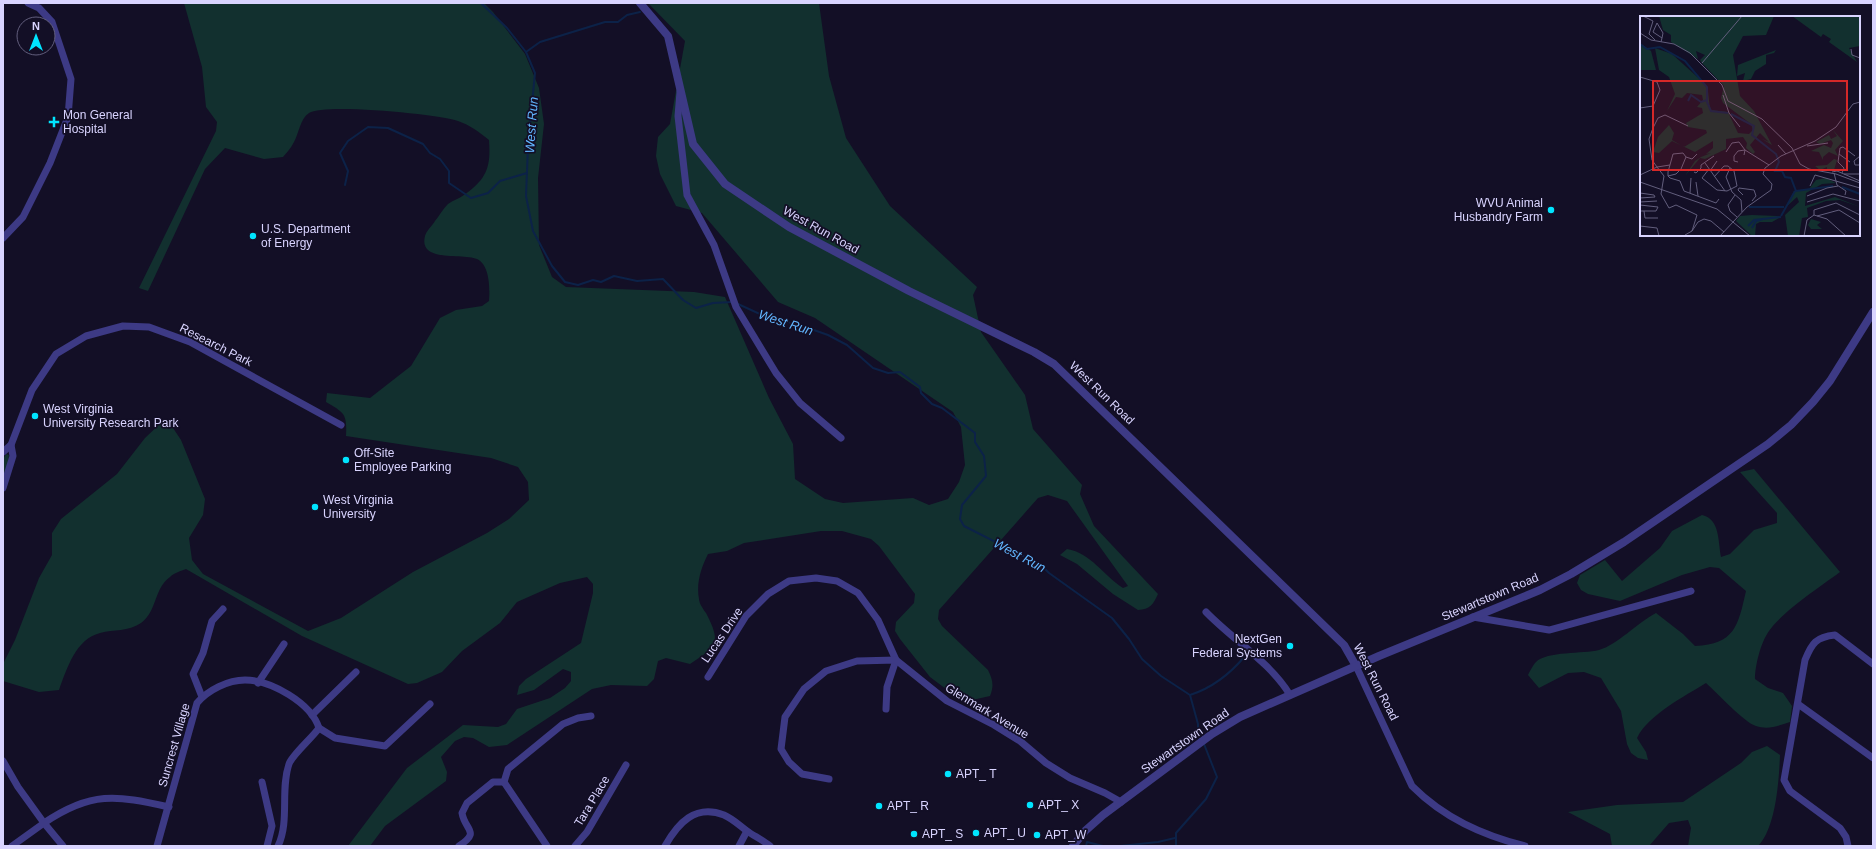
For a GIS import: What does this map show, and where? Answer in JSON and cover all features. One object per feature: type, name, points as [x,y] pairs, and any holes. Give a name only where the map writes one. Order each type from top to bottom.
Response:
[{"type":"street","points":[[3,238],[23,217],[50,163],[68,117],[71,79],[52,22],[39,8],[28,3]]},
{"type":"street","name":"West Run Road","points":[[640,3],[668,36],[693,144],[725,184],[796,231],[909,291],[1034,352],[1054,364],[1344,645],[1356,666],[1412,786],[1424,798],[1469,828],[1525,846]]},
{"type":"street","points":[[680,92],[678,116],[687,195],[714,245],[736,307],[776,373],[800,403],[841,438]]},
{"type":"street","name":"Stewartstown Road","points":[[1073,846],[1088,828],[1121,802],[1212,734],[1240,717],[1356,666],[1540,590],[1577,570],[1636,534],[1780,435],[1813,402],[1830,381],[1873,312]]},
{"type":"street","name":"Research Park","points":[[3,452],[11,445],[32,390],[56,354],[86,336],[123,326],[149,327],[190,342],[342,425]]},
{"type":"street","name":"Research Park","points":[[3,488],[13,456],[11,445]]},
{"type":"street","name":"Lucas Drive","points":[[708,677],[746,616],[768,594],[789,581],[816,578],[837,581],[858,592],[878,620],[896,660]]},
{"type":"street","points":[[1473,617],[1549,630],[1691,591]]},
{"type":"street","points":[[202,697],[193,674],[203,653],[212,621],[223,609]]},
{"type":"street","points":[[1206,612],[1223,630],[1258,659],[1284,686],[1290,695]]},
{"type":"street","points":[[1848,846],[1846,837],[1840,828],[1790,790],[1784,780],[1805,660],[1812,645],[1823,636],[1835,635],[1873,664]]},
{"type":"street","points":[[258,682],[284,644]]},
{"type":"street","points":[[829,780],[802,774],[789,762],[781,749],[785,717],[804,690],[826,671],[857,661],[896,660],[887,687],[886,709]]},
{"type":"street","name":"Glenmark Avenue","points":[[896,660],[947,701],[994,725],[1020,741],[1046,763],[1070,778],[1105,793],[1121,802]]},
{"type":"street","points":[[312,715],[356,672]]},
{"type":"street","name":"Suncrest Village","points":[[157,846],[169,807],[179,761],[197,704],[202,697],[222,685],[245,680],[258,682],[289,694],[316,719],[319,728]]},
{"type":"street","points":[[278,846],[283,837],[284,786],[289,762],[319,728],[335,738],[385,746],[430,704]]},
{"type":"street","points":[[1798,704],[1873,758]]},
{"type":"street","points":[[504,782],[508,769],[563,724],[578,718],[591,716]]},
{"type":"street","points":[[3,761],[18,787],[63,846]]},
{"type":"street","name":"Tara Place","points":[[575,846],[587,832],[626,765]]},
{"type":"street","points":[[262,782],[272,826],[267,846]]},
{"type":"street","points":[[459,846],[469,839],[471,834],[470,829],[463,818],[463,808],[493,782],[504,782]]},
{"type":"street","points":[[504,782],[547,846]]},
{"type":"street","name":"Suncrest Village","points":[[12,846],[44,823],[74,805],[91,800],[132,799],[169,807]]},
{"type":"street","points":[[665,846],[678,826],[686,819],[698,814],[711,813],[723,815],[770,846]]},
{"type":"street","points":[[739,846],[747,831]]},
{"type":"green space","points":[[184,3],[484,3],[493,12],[525,54],[539,88],[544,124],[538,178],[539,245],[552,277],[566,287],[694,292],[725,297],[769,398],[793,444],[795,479],[825,499],[843,503],[913,498],[929,505],[948,499],[959,482],[965,465],[961,427],[953,412],[815,318],[778,302],[702,213],[676,206],[660,174],[656,156],[658,137],[670,124],[685,41],[648,3],[819,3],[829,76],[846,138],[890,206],[977,287],[973,295],[981,332],[1025,395],[1033,429],[1082,485],[1080,494],[1094,526],[1158,594],[1151,606],[1138,610],[1113,594],[1077,564],[1060,555],[1067,549],[1075,551],[1090,560],[1123,588],[1128,586],[1067,501],[1048,495],[1038,498],[939,610],[938,619],[942,626],[988,670],[991,677],[992,689],[990,696],[972,700],[946,689],[930,677],[900,639],[895,631],[896,622],[914,603],[915,594],[879,546],[871,539],[842,531],[821,531],[744,543],[727,551],[708,554],[701,570],[698,587],[702,608],[711,623],[715,637],[714,643],[706,653],[690,664],[666,658],[658,661],[654,679],[647,686],[611,685],[592,689],[507,745],[489,747],[473,738],[464,737],[455,741],[441,757],[447,772],[446,781],[385,826],[370,846],[348,846],[407,768],[463,725],[498,727],[506,724],[517,709],[550,698],[565,688],[571,681],[571,672],[563,669],[534,690],[517,695],[519,686],[526,679],[581,643],[593,593],[593,584],[587,577],[560,583],[517,602],[500,623],[462,651],[442,672],[417,683],[408,684],[302,636],[186,569],[173,574],[165,582],[158,593],[150,613],[141,623],[131,628],[100,633],[85,641],[69,664],[59,690],[39,692],[3,681],[3,664],[15,640],[39,578],[52,555],[52,533],[61,519],[117,474],[145,438],[163,421],[171,425],[181,440],[205,499],[203,515],[189,538],[192,560],[203,574],[308,631],[341,618],[413,572],[487,533],[509,519],[529,500],[528,482],[518,467],[491,458],[346,436],[346,423],[344,415],[326,402],[327,393],[370,398],[411,366],[440,318],[456,310],[482,306],[489,301],[487,272],[481,262],[471,257],[435,254],[428,250],[425,244],[425,236],[427,232],[446,206],[472,189],[483,178],[486,172],[489,158],[489,140],[470,127],[458,121],[428,115],[357,109],[319,110],[309,113],[306,116],[293,144],[283,157],[264,159],[225,148],[205,169],[148,291],[139,288],[216,131],[217,122],[206,107],[202,67]]},
{"type":"green space","points":[[6,454],[9,455],[8,464],[3,476],[3,459]]},
{"type":"green space","points":[[1754,469],[1840,572],[1783,615],[1769,631],[1761,647],[1757,661],[1755,679],[1768,688],[1783,693],[1792,706],[1790,722],[1769,728],[1751,724],[1706,683],[1678,700],[1649,722],[1637,738],[1646,752],[1648,760],[1638,758],[1631,753],[1627,744],[1621,711],[1601,678],[1584,672],[1568,673],[1539,688],[1528,675],[1535,663],[1541,658],[1557,654],[1599,650],[1613,644],[1656,613],[1683,634],[1695,646],[1719,641],[1727,637],[1737,623],[1746,591],[1719,568],[1710,567],[1682,575],[1620,601],[1588,594],[1581,590],[1577,583],[1580,575],[1605,560],[1622,581],[1660,548],[1672,531],[1702,515],[1708,517],[1715,526],[1721,557],[1730,554],[1754,530],[1777,523],[1777,513],[1740,472]]},
{"type":"green space","points":[[1767,746],[1780,755],[1779,777],[1773,816],[1764,838],[1758,846],[1688,846],[1691,828],[1688,820],[1669,823],[1649,846],[1612,846],[1610,834],[1568,812],[1617,805],[1683,802],[1741,763],[1752,752]]},
{"type":"waterway","name":"West Run","points":[[481,3],[507,28],[526,52],[535,73],[528,146],[526,196],[533,231],[552,266],[565,282],[578,285],[593,280],[601,282],[614,276],[637,281],[663,279],[683,300],[696,308],[713,303],[732,302]]},
{"type":"waterway","points":[[526,52],[540,42],[605,22],[618,22],[627,15],[640,12]]},
{"type":"waterway","points":[[345,185],[348,171],[340,153],[348,141],[368,127],[388,128],[423,144],[430,153],[440,159],[449,171],[449,183],[471,198],[488,193],[500,181],[527,173]]},
{"type":"waterway","name":"West Run","points":[[738,304],[771,319],[784,319],[796,327],[811,329],[828,335],[847,345],[873,368],[888,373],[900,372],[920,387],[921,393],[932,404],[942,408],[975,433],[975,442],[984,456],[986,476],[962,505],[960,519],[964,526],[1041,565],[1049,573],[1112,618],[1129,639],[1142,659],[1161,676],[1190,695],[1198,724],[1198,734],[1200,739]]},
{"type":"waterway","name":"West Run","points":[[1190,695],[1220,680],[1245,656]]},
{"type":"waterway","name":"West Run","points":[[1176,846],[1176,833],[1206,799],[1217,777],[1204,744]]},
{"type":"waterway","points":[[1120,846],[1158,842],[1175,838]]},
{"type":"waterway","points":[[1086,846],[1087,842],[1103,846]]},
{"type":"place","name":"Mon General Hospital","points":[[54,122]]},
{"type":"place","name":"WVU Animal Husbandry Farm","points":[[1551,210]]},
{"type":"place","name":"U.S. Department of Energy","points":[[253,236]]},
{"type":"place","name":"West Virginia University Research Park","points":[[35,416]]},
{"type":"place","name":"Off-Site Employee Parking","points":[[346,460]]},
{"type":"place","name":"West Virginia University","points":[[315,507]]},
{"type":"place","name":"NextGen Federal Systems","points":[[1290,646]]},
{"type":"place","name":"APT_ T","points":[[948,774]]},
{"type":"place","name":"APT_ X","points":[[1030,805]]},
{"type":"place","name":"APT_ R","points":[[879,806]]},
{"type":"place","name":"APT_ U","points":[[976,833]]},
{"type":"place","name":"APT_ S","points":[[914,834]]},
{"type":"place","name":"APT_W","points":[[1037,835]]}]
